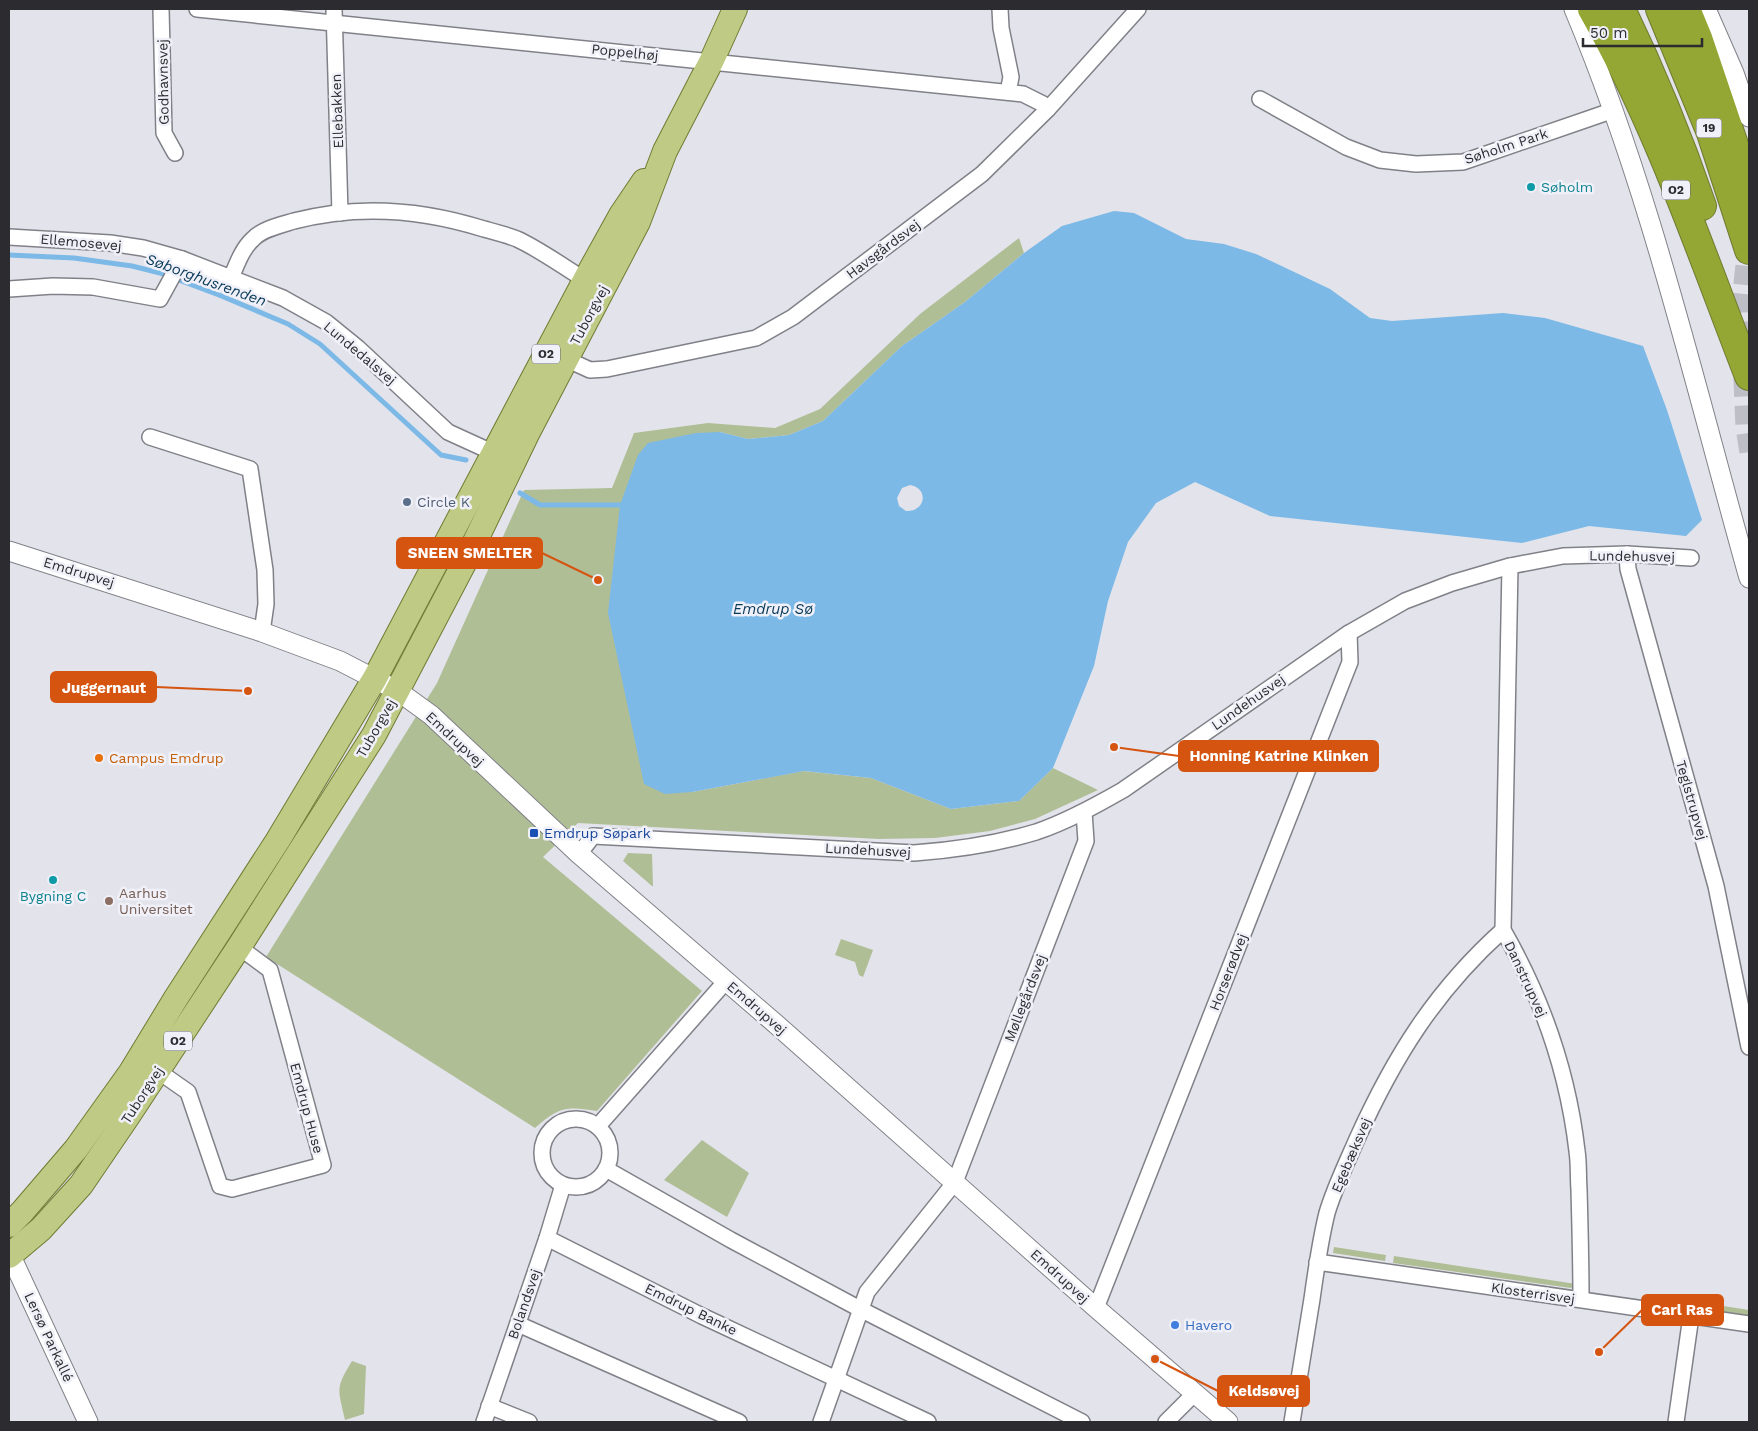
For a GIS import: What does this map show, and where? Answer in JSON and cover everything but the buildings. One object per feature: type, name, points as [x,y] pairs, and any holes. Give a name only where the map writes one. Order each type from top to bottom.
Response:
[{"type":"highway","name":"O2","points":[[1592,9],[1652,128],[1749,376]]},
{"type":"highway","name":"19","points":[[1621,9],[1663,102],[1694,184],[1715,245],[1749,363]]},
{"type":"highway","name":"19","points":[[1660,9],[1711,132],[1749,250]]},
{"type":"highway","points":[[1686,9],[1698,38],[1749,189]]},
{"type":"main road","name":"Tuborgvej","points":[[9,1225],[76,1149],[131,1072],[167,1012],[262,864],[375,678],[502,460],[566,359],[638,222],[665,151],[712,60],[735,9]]},
{"type":"main road","name":"Tuborgvej","points":[[9,1255],[41,1229],[81,1185],[239,947],[374,735],[472,548],[502,460],[585,280],[621,215],[665,151]]},
{"type":"street","name":"Godhavnsvej","points":[[161,9],[164,133],[175,153]]},
{"type":"street","name":"Poppelhøj","points":[[197,9],[335,16],[1008,92],[1030,96],[1048,109]]},
{"type":"street","points":[[1000,9],[1001,28],[1011,77],[1008,92]]},
{"type":"street","name":"Havsgårdsvej","points":[[566,359],[590,370],[607,368],[756,338],[793,317],[982,174],[1048,109],[1138,9]]},
{"type":"street","points":[[1574,9],[1614,110],[1648,215],[1749,578]]},
{"type":"street","points":[[1706,9],[1734,73],[1749,116]]},
{"type":"street","name":"Ellebakken","points":[[335,16],[340,213]]},
{"type":"street","name":"Søholm Park","points":[[1260,99],[1346,147],[1380,160],[1416,164],[1464,162],[1614,110]]},
{"type":"street","points":[[231,278],[243,250],[254,237],[279,225],[306,218],[380,210],[417,212],[458,220],[517,239],[585,280]]},
{"type":"street","name":"Ellemosevej","points":[[9,236],[110,243],[143,248],[182,259]]},
{"type":"street","points":[[9,289],[53,286],[93,288],[160,299],[182,259]]},
{"type":"street","name":"Lundedalsvej","points":[[182,259],[282,298],[326,322],[358,348],[448,432],[502,460]]},
{"type":"street","points":[[150,437],[250,468],[265,570],[266,604],[262,632]]},
{"type":"street","name":"Emdrupvej","points":[[9,551],[202,611],[262,632],[340,661],[398,690],[431,715],[578,854],[726,981],[1228,1422]]},
{"type":"street","name":"Lundehusvej","points":[[578,854],[593,836],[914,853],[987,844],[1036,832],[1084,812],[1123,790],[1349,633],[1405,601],[1452,583],[1510,566],[1563,556],[1627,554],[1691,558]]},
{"type":"street","name":"Teglstrupvej","points":[[1627,554],[1628,569],[1716,886],[1749,1048]]},
{"type":"street","name":"Danstrupvej","points":[[1510,566],[1503,930],[1526,972],[1549,1029],[1564,1077],[1577,1152],[1581,1300]]},
{"type":"street","name":"Horserødvej","points":[[1096,1308],[1350,662],[1349,633]]},
{"type":"street","name":"Møllegårdsvej","points":[[954,1182],[1086,841],[1084,812]]},
{"type":"street","name":"Egebæksvej","points":[[1292,1422],[1328,1212],[1351,1151],[1374,1101],[1402,1050],[1437,998],[1477,953],[1503,930]]},
{"type":"street","name":"Emdrup Huse","points":[[158,1071],[188,1092],[220,1186],[232,1189],[323,1165],[270,970],[239,947]]},
{"type":"street","points":[[598,1126],[726,981]]},
{"type":"street","points":[[577,1118],[588,1120],[598,1126],[606,1135],[610,1146],[610,1158],[606,1169],[598,1179],[588,1185],[576,1187],[563,1185],[552,1178],[545,1168],[541,1156],[542,1143],[547,1133],[556,1125],[566,1120],[577,1118]]},
{"type":"street","points":[[606,1169],[860,1310],[1082,1422]]},
{"type":"street","points":[[821,1422],[867,1292],[954,1182]]},
{"type":"street","name":"Bolandsvej","points":[[484,1422],[547,1238],[563,1185]]},
{"type":"street","name":"Emdrup Banke","points":[[547,1238],[702,1316],[928,1422]]},
{"type":"street","name":"Lersø Parkallé","points":[[9,1255],[88,1422]]},
{"type":"street","name":"Klosterrisvej","points":[[1318,1262],[1749,1324]]},
{"type":"street","points":[[1676,1422],[1691,1316]]},
{"type":"street","points":[[518,1324],[739,1422]]},
{"type":"street","points":[[1166,1422],[1195,1393]]},
{"type":"street","points":[[490,1406],[529,1422]]},
{"type":"green space","points":[[1019,238],[1024,253],[965,302],[902,346],[823,421],[789,435],[748,439],[720,432],[692,792],[803,771],[871,778],[951,809],[1019,801],[1053,768],[1098,790],[1035,819],[990,831],[935,838],[879,839],[578,823],[543,857],[702,991],[597,1111],[563,1110],[550,1116],[535,1128],[266,957],[437,683],[524,490],[612,488],[634,433],[708,423],[775,428],[820,409],[920,314]]},
{"type":"green space","points":[[628,853],[652,854],[653,886],[623,861]]},
{"type":"green space","points":[[841,939],[873,950],[863,977],[859,975],[855,962],[835,955]]},
{"type":"green space","points":[[702,1140],[749,1173],[727,1217],[664,1180]]},
{"type":"green space","points":[[1334,1247],[1386,1255],[1385,1261],[1333,1253]]},
{"type":"green space","points":[[1394,1256],[1576,1284],[1571,1288],[1393,1263]]},
{"type":"green space","points":[[1691,1301],[1749,1310],[1749,1316],[1690,1307]]},
{"type":"green space","points":[[352,1361],[366,1366],[364,1414],[345,1420],[339,1389]]},
{"type":"water","name":"Emdrup Sø","points":[[1114,211],[1134,213],[1186,239],[1224,244],[1256,254],[1330,289],[1370,318],[1392,321],[1503,313],[1545,318],[1643,346],[1667,410],[1702,520],[1686,536],[1589,526],[1522,543],[1270,516],[1195,482],[1156,503],[1128,542],[1108,601],[1094,666],[1053,768],[1019,801],[951,809],[871,778],[804,771],[692,792],[665,794],[644,784],[608,613],[620,505],[638,455],[648,443],[696,433],[720,432],[748,439],[789,435],[823,421],[902,346],[965,302],[1024,253],[1062,226]],"holes":[[[910,485],[920,490],[923,500],[918,508],[906,511],[899,506],[897,498],[902,488]]]},
{"type":"waterway","name":"Søborghusrenden","points":[[9,255],[74,258],[132,266],[160,273],[288,324],[320,344],[441,455],[466,460]]},
{"type":"waterway","name":"Søborghusrenden","points":[[520,493],[540,505],[620,505]]},
{"type":"tunnel","points":[[1748,238],[1740,311],[1745,427],[1749,453]]},
{"type":"place","name":"Søholm","points":[[1531,187]]},
{"type":"place","name":"Circle K","points":[[407,502]]},
{"type":"place","name":"SNEEN SMELTER","points":[[598,580]]},
{"type":"place","name":"Juggernaut","points":[[248,691]]},
{"type":"place","name":"Honning Katrine Klinken","points":[[1114,747]]},
{"type":"place","name":"Campus Emdrup","points":[[99,758]]},
{"type":"place","name":"Emdrup Søpark","points":[[534,833]]},
{"type":"place","name":"Bygning C","points":[[53,880]]},
{"type":"place","name":"Aarhus Universitet","points":[[109,901]]},
{"type":"place","name":"Havero","points":[[1175,1325]]},
{"type":"place","name":"Carl Ras","points":[[1599,1352]]},
{"type":"place","name":"Keldsøvej","points":[[1155,1359]]}]
